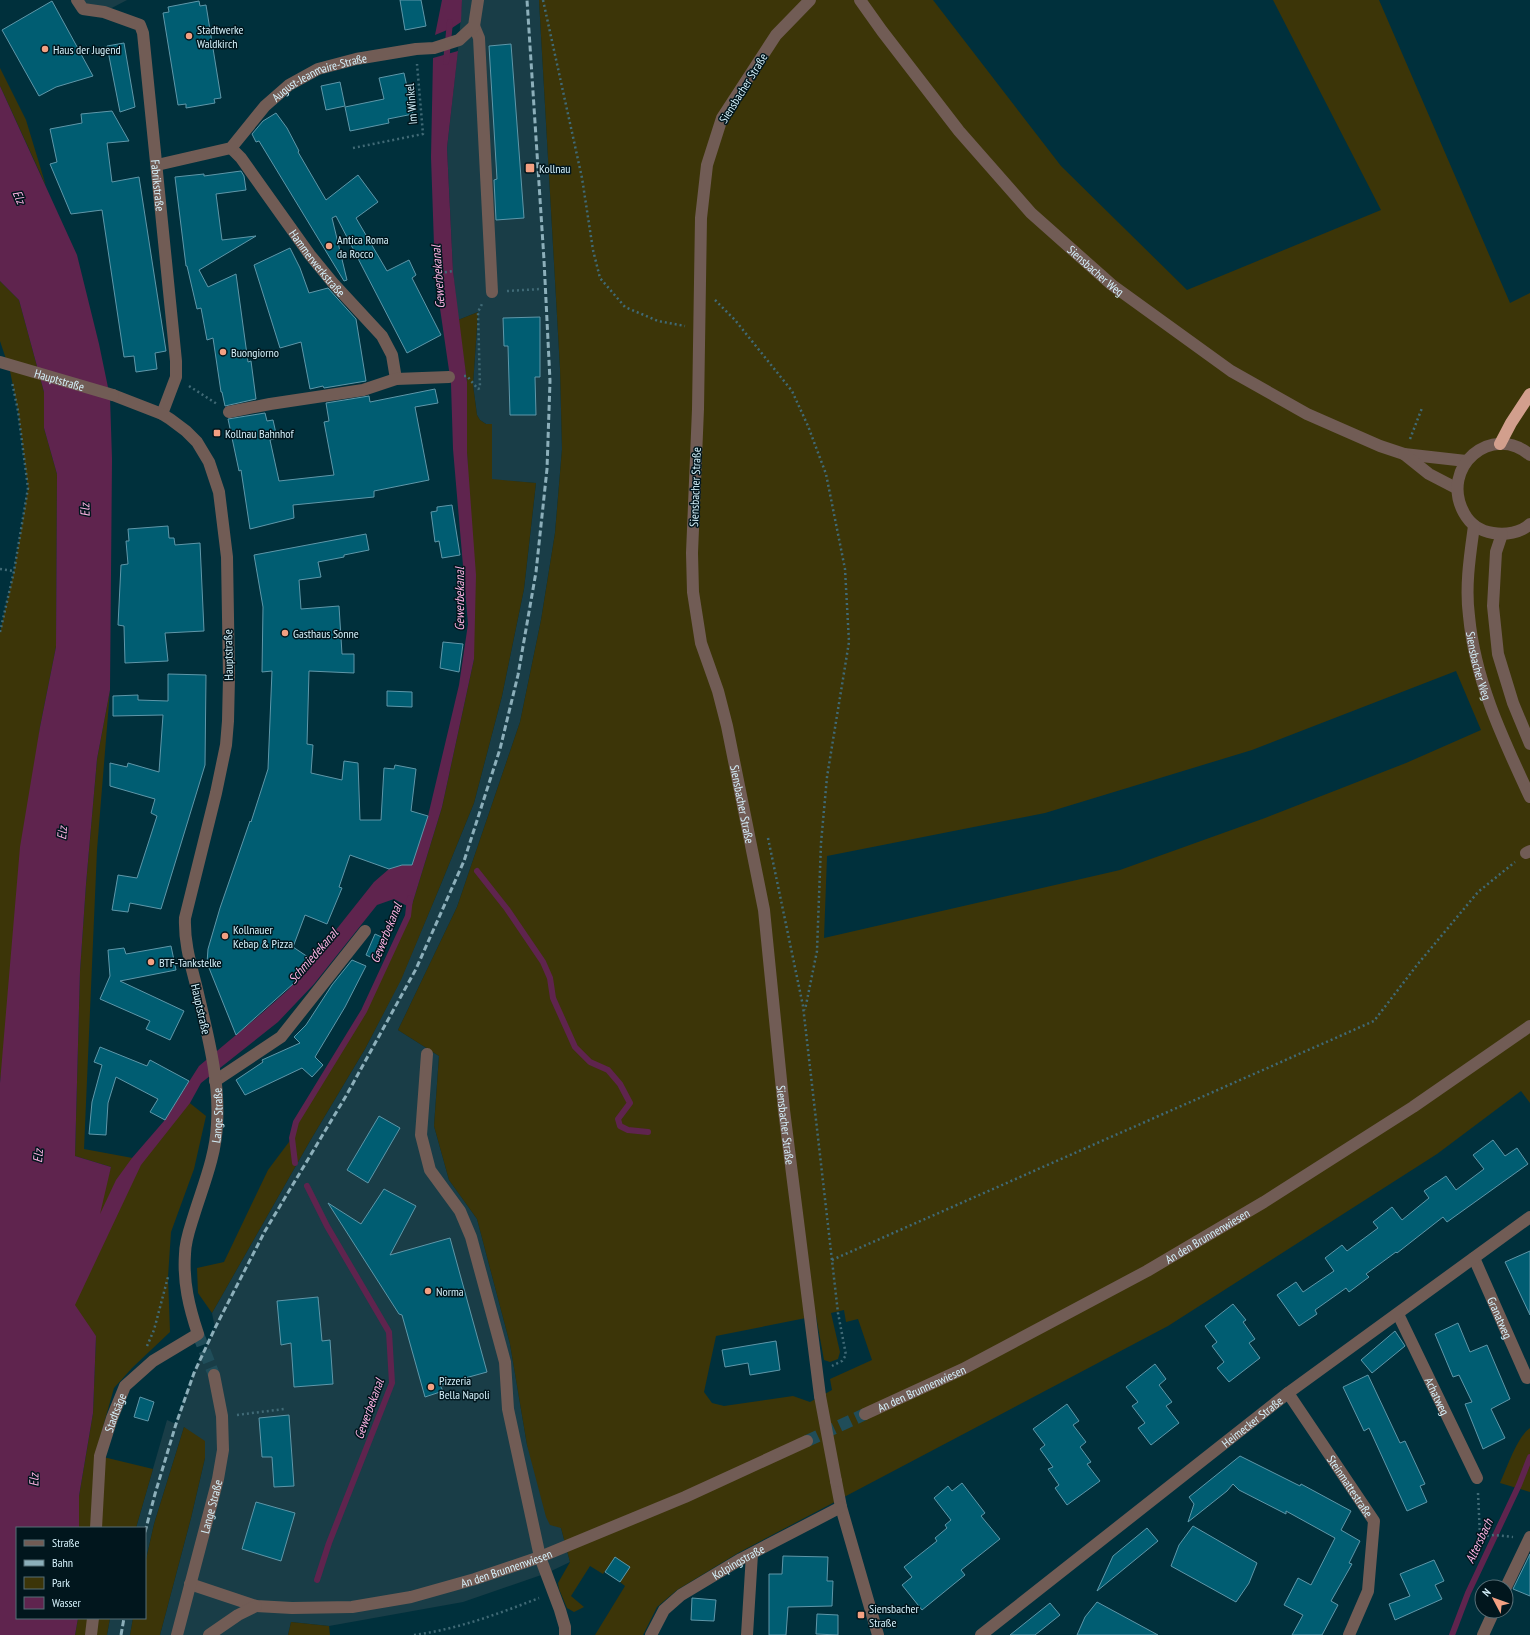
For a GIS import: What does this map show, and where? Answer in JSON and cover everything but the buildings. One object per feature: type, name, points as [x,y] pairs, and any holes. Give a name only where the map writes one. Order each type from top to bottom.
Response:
[{"type":"highway","points":[[1500,444],[1511,423],[1530,394]]},
{"type":"street","name":"Fabrikstraße","points":[[77,0],[84,9],[104,12],[140,25],[144,33],[176,361],[176,377],[162,414]]},
{"type":"street","points":[[478,0],[474,26],[479,38],[492,292]]},
{"type":"street","name":"Siensbacher Straße","points":[[810,0],[776,35],[722,118],[707,165],[701,218],[698,409],[692,553],[693,592],[700,643],[718,691],[727,726],[764,910],[784,1110],[820,1396],[841,1507],[878,1635]]},
{"type":"street","name":"Siensbacher Weg","points":[[860,0],[958,131],[1031,213],[1112,285],[1231,371],[1307,414],[1380,446],[1404,454],[1466,461]]},
{"type":"street","name":"August-Jeanmaire-Straße","points":[[232,148],[265,106],[289,85],[318,69],[356,59],[416,49],[434,48],[459,40],[474,26]]},
{"type":"street","points":[[157,165],[232,148]]},
{"type":"street","name":"Hammerwerkstraße","points":[[232,148],[241,158],[310,255],[333,283],[382,336],[392,355],[396,379]]},
{"type":"street","name":"Hauptstraße","points":[[0,362],[113,395],[162,414],[197,442],[209,462],[219,492],[227,556],[229,677],[226,745],[185,918],[185,936],[216,1081]]},
{"type":"street","points":[[229,412],[270,404],[363,390],[396,379],[449,377]]},
{"type":"street","points":[[1530,455],[1516,446],[1500,444],[1485,447],[1471,455],[1466,461],[1459,473],[1456,488],[1458,504],[1466,517],[1474,526],[1486,532],[1502,534],[1518,531],[1530,524]]},
{"type":"street","name":"Siensbacher Weg","points":[[1404,454],[1429,474],[1456,488]]},
{"type":"street","name":"Siensbacher Weg","points":[[1474,526],[1468,567],[1468,616],[1476,664],[1497,725],[1530,796]]},
{"type":"street","name":"Siensbacher Weg","points":[[1502,534],[1496,552],[1494,598],[1498,654],[1513,703],[1530,744]]},
{"type":"street","name":"Lange Straße","points":[[198,1334],[189,1306],[185,1281],[185,1253],[188,1233],[211,1159],[216,1132],[216,1081],[281,1037],[365,931]]},
{"type":"street","name":"An den Brunnenwiesen","points":[[865,1414],[963,1368],[1147,1271],[1264,1202],[1413,1108],[1530,1026]]},
{"type":"street","points":[[427,1054],[421,1135],[430,1170],[460,1210],[471,1237],[504,1362],[508,1409],[540,1557],[565,1626],[565,1635]]},
{"type":"street","name":"Heimecker Straße","points":[[981,1635],[1288,1393],[1530,1217]]},
{"type":"street","name":"Granatweg","points":[[1474,1258],[1526,1378]]},
{"type":"street","name":"Achatweg","points":[[1398,1314],[1477,1478]]},
{"type":"street","name":"Stadtsäge","points":[[96,1527],[100,1456],[112,1418],[125,1386],[153,1361],[198,1334]]},
{"type":"street","name":"Lange Straße","points":[[177,1635],[218,1479],[223,1450],[222,1416],[214,1375]]},
{"type":"street","name":"Steinmattestraße","points":[[1288,1393],[1374,1521],[1368,1591],[1349,1635]]},
{"type":"street","name":"An den Brunnenwiesen","points":[[190,1584],[256,1606],[292,1608],[352,1607],[411,1598],[475,1579],[540,1557],[685,1497],[807,1441]]},
{"type":"street","name":"Kolpingstraße","points":[[651,1635],[664,1610],[681,1595],[752,1554],[841,1507]]},
{"type":"street","points":[[1510,1579],[1529,1538]]},
{"type":"street","points":[[747,1635],[752,1554]]},
{"type":"street","points":[[209,1635],[238,1615],[256,1606]]},
{"type":"street","points":[[91,1635],[93,1619]]},
{"type":"street","points":[[1483,1635],[1490,1619]]},
{"type":"path","points":[[543,0],[582,178],[593,250],[600,278],[625,306],[658,321],[699,329]]},
{"type":"path","name":"Im Winkel","points":[[353,148],[423,134],[416,49]]},
{"type":"path","points":[[435,274],[453,271]]},
{"type":"path","points":[[700,285],[735,320],[792,391],[808,426],[826,474],[845,568],[849,642],[827,777],[821,843],[817,951],[804,1013]]},
{"type":"path","points":[[467,376],[475,388],[480,388],[478,312],[480,305],[492,292],[541,289]]},
{"type":"path","points":[[176,377],[229,412]]},
{"type":"path","points":[[0,632],[14,571],[28,488],[18,411],[11,378]]},
{"type":"path","points":[[1404,454],[1422,408]]},
{"type":"path","points":[[0,569],[14,571]]},
{"type":"path","points":[[832,1260],[1374,1021],[1417,965],[1478,892],[1528,852]]},
{"type":"path","points":[[146,1347],[154,1330],[168,1277],[185,1253]]},
{"type":"path","points":[[242,1415],[284,1409]]},
{"type":"path","points":[[1477,1478],[1480,1536],[1495,1535],[1529,1538]]},
{"type":"path","points":[[414,1635],[455,1628],[492,1616],[553,1592]]},
{"type":"shaded area","points":[[77,0],[127,0],[104,12]]},
{"type":"shaded area","points":[[462,0],[539,0],[560,368],[562,449],[555,533],[541,620],[520,722],[457,907],[398,1030],[439,1056],[434,1126],[449,1180],[477,1219],[510,1344],[527,1445],[561,1528],[570,1562],[547,1573],[463,1602],[329,1626],[291,1622],[288,1635],[160,1635],[191,1518],[205,1458],[184,1427],[154,1524],[146,1560],[146,1527],[136,1527],[167,1420],[176,1424],[194,1373],[215,1328],[212,1313],[310,1141],[365,1049],[401,979],[474,803],[502,696],[524,589],[536,483],[492,480],[492,424],[486,424],[480,420],[477,415],[473,385],[478,312],[458,320],[453,271],[447,148]]},
{"type":"shaded area","points":[[110,1619],[133,1619],[130,1635],[107,1635]]},
{"type":"green space","points":[[539,0],[933,0],[1061,166],[1187,290],[1381,210],[1273,0],[1379,0],[1510,303],[1530,293],[1530,1103],[1521,1091],[1437,1154],[1168,1326],[738,1553],[677,1590],[657,1607],[643,1635],[595,1635],[625,1586],[620,1582],[615,1557],[603,1574],[590,1566],[571,1596],[584,1607],[574,1612],[567,1608],[559,1589],[558,1583],[570,1562],[561,1528],[550,1525],[546,1517],[527,1445],[510,1344],[477,1219],[449,1180],[434,1126],[439,1056],[398,1030],[457,907],[520,722],[541,620],[555,533],[562,449],[560,368]],"holes":[[[1456,671],[1481,730],[1406,763],[1265,818],[1120,870],[824,938],[827,856],[1045,813],[1252,750]],[[844,1310],[846,1322],[858,1319],[872,1360],[830,1379],[832,1390],[810,1402],[793,1396],[724,1406],[712,1403],[704,1392],[716,1336],[816,1316],[824,1360],[830,1362],[838,1359],[840,1352],[831,1313]]]},
{"type":"green space","points":[[0,68],[26,120],[46,186],[0,86]]},
{"type":"green space","points":[[0,281],[19,300],[44,392],[44,428],[57,474],[56,647],[40,727],[0,1083],[0,632],[14,571],[28,488],[18,411],[10,371],[0,341]]},
{"type":"green space","points":[[478,312],[473,385],[477,415],[480,420],[486,424],[492,424],[492,479],[536,483],[524,589],[502,696],[474,803],[401,980],[365,1049],[310,1141],[212,1313],[198,1293],[197,1268],[224,1262],[268,1170],[292,1138],[296,1122],[364,1011],[411,908],[442,807],[474,659],[467,452],[467,382],[458,320]]},
{"type":"green space","points":[[110,690],[97,850],[84,1149],[138,1159],[186,1100],[206,1116],[194,1169],[171,1232],[168,1277],[170,1332],[132,1368],[114,1388],[95,1455],[153,1469],[136,1527],[79,1527],[79,1496],[93,1413],[96,1336],[66,1304],[111,1167],[75,1156],[80,971],[97,759]]},
{"type":"green space","points":[[184,1427],[205,1441],[205,1458],[191,1518],[160,1635],[130,1635],[133,1619],[146,1619],[146,1560],[154,1524]]},
{"type":"green space","points":[[1530,1428],[1530,1492],[1500,1483],[1517,1445],[1525,1432]]},
{"type":"green space","points":[[78,1619],[110,1619],[107,1635],[75,1635]]},
{"type":"green space","points":[[291,1622],[329,1626],[330,1635],[288,1635]]},
{"type":"water","points":[[442,0],[462,0],[461,22],[452,28],[435,35]]},
{"type":"water","name":"Elz","points":[[458,51],[447,148],[453,271],[467,382],[467,452],[476,575],[474,659],[442,807],[411,908],[394,899],[377,905],[314,984],[278,1022],[201,1083],[190,1103],[141,1165],[75,1305],[96,1336],[93,1413],[79,1496],[79,1527],[16,1527],[16,1619],[78,1619],[75,1635],[0,1635],[0,1083],[20,847],[40,727],[56,647],[57,474],[44,428],[44,392],[19,300],[0,281],[0,86],[77,255],[99,344],[110,397],[112,459],[110,690],[97,759],[86,884],[80,971],[75,1156],[111,1167],[100,1214],[116,1180],[132,1158],[164,1121],[199,1066],[289,989],[374,882],[389,869],[402,865],[428,816],[459,685],[468,624],[453,449],[451,384],[435,274],[431,157],[433,58]]},
{"type":"waterway","name":"Gewerbekanal","points":[[446,62],[450,22]]},
{"type":"waterway","points":[[477,871],[507,909],[543,962],[550,978],[553,998],[575,1047],[590,1062],[608,1070],[620,1084],[630,1103],[618,1119],[620,1126],[628,1130],[648,1132]]},
{"type":"waterway","name":"Gewerbekanal","points":[[295,1163],[292,1138],[296,1122],[364,1011],[408,916],[410,898]]},
{"type":"waterway","name":"Gewerbekanal","points":[[307,1186],[327,1226],[389,1332],[392,1383],[329,1543],[317,1580]]},
{"type":"waterway","name":"Altersbach","points":[[1452,1635],[1468,1593],[1519,1485],[1530,1457]]},
{"type":"tunnel","points":[[198,1334],[214,1375]]},
{"type":"tunnel","points":[[807,1441],[865,1414]]},
{"type":"railway","points":[[146,1528],[176,1424],[194,1373],[215,1328],[265,1231],[346,1096],[416,969],[464,861],[500,749],[518,675],[536,572],[547,469],[550,381],[544,260],[527,0]]},
{"type":"railway","points":[[121,1635],[124,1619]]},
{"type":"place","name":"Stadtwerke Waldkirch","points":[[189,36]]},
{"type":"place","name":"Haus der Jugend","points":[[45,49]]},
{"type":"place","name":"Kollnau","points":[[530,168]]},
{"type":"place","name":"Antica Roma da Rocco","points":[[329,246]]},
{"type":"place","name":"Buongiorno","points":[[223,352]]},
{"type":"place","name":"Kollnau Bahnhof","points":[[217,433]]},
{"type":"place","name":"Gasthaus Sonne","points":[[285,633]]},
{"type":"place","name":"Kollnauer Kebap & Pizza","points":[[225,936]]},
{"type":"place","name":"BTF-Tankstelke","points":[[151,962]]},
{"type":"place","name":"Norma","points":[[428,1291]]},
{"type":"place","name":"Pizzeria Bella Napoli","points":[[431,1387]]},
{"type":"place","name":"Siensbacher Straße","points":[[861,1615]]},
{"type":"water label","name":"Schmiedekanal","points":[[313,956]]}]
